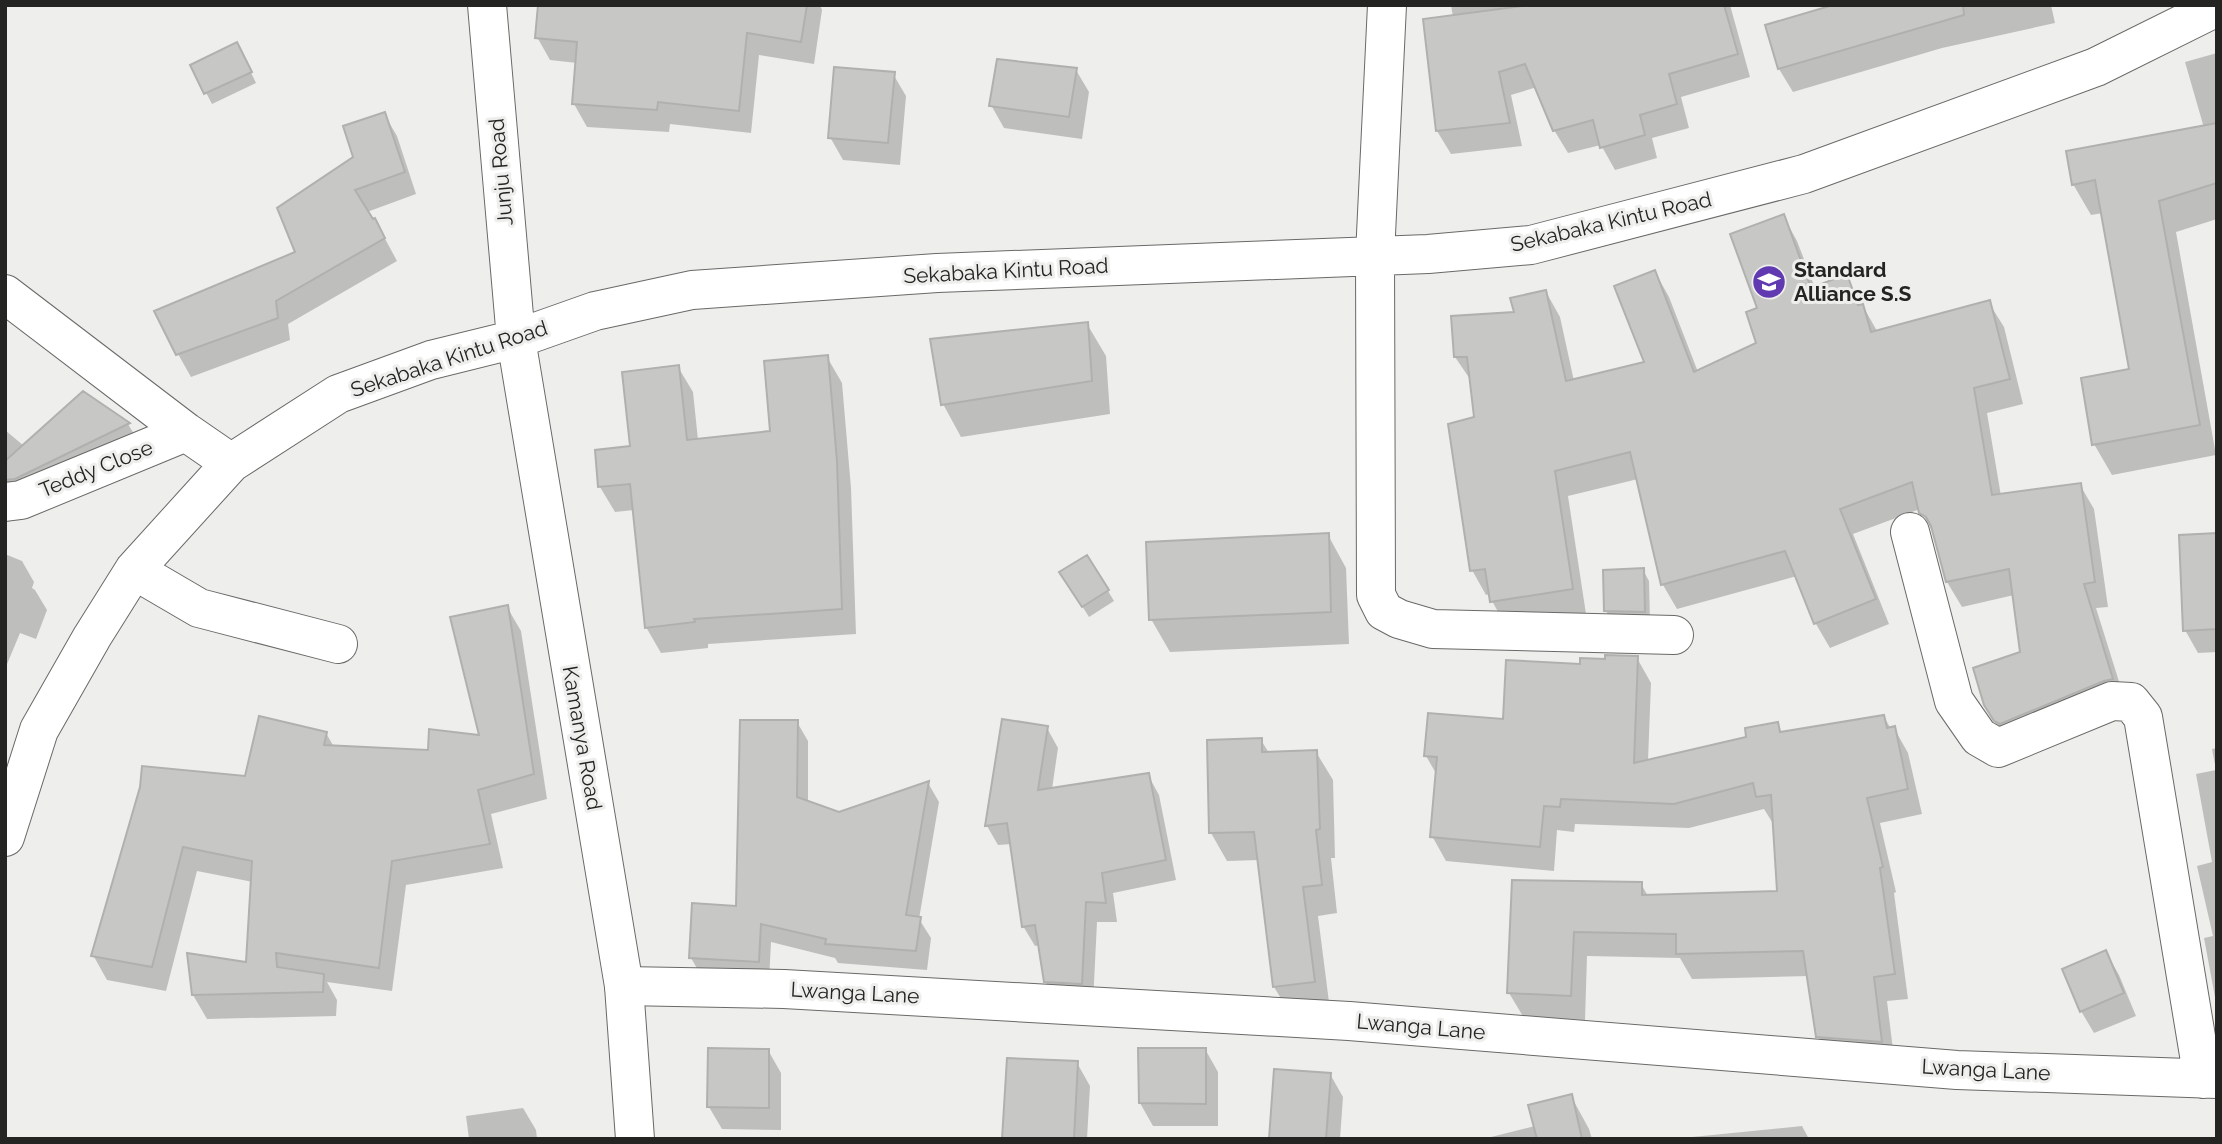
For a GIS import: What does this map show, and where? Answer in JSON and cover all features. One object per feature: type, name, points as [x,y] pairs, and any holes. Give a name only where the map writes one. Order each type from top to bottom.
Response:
[{"type":"street","name":"Junju Road","points":[[487,5],[516,339]]},
{"type":"street","points":[[1387,5],[1375,255],[1376,595],[1384,611],[1399,619],[1433,629],[1674,635]]},
{"type":"street","name":"Sekabaka Kintu Road","points":[[5,837],[39,730],[134,570],[230,463],[338,394],[431,360],[516,339],[595,311],[692,290],[937,273],[1428,254],[1531,245],[1804,174],[2096,67],[2217,7]]},
{"type":"street","points":[[5,293],[230,463]]},
{"type":"street","name":"Kamanya Road","points":[[516,339],[624,986],[635,1139]]},
{"type":"street","name":"Teddy Close","points":[[5,502],[21,500],[186,432]]},
{"type":"street","points":[[1910,532],[1954,701],[1979,737],[1998,748],[2112,701],[2131,702],[2143,717],[2210,1079]]},
{"type":"street","points":[[134,570],[199,608],[338,644]]},
{"type":"street","name":"Lwanga Lane","points":[[624,986],[785,989],[1308,1019],[1957,1070],[2210,1079]]},
{"type":"building","points":[[538,5],[807,5],[801,42],[747,33],[739,111],[658,102],[657,110],[572,104],[577,42],[535,38]]},
{"type":"building","points":[[1530,5],[1724,5],[1738,54],[1669,74],[1677,104],[1640,115],[1645,135],[1600,148],[1593,120],[1553,131],[1525,64],[1499,72],[1510,123],[1436,131],[1423,19]]},
{"type":"building","points":[[1833,5],[1963,5],[1964,15],[1778,69],[1765,25]]},
{"type":"building","points":[[237,42],[252,72],[204,94],[190,65]]},
{"type":"building","points":[[997,59],[1077,68],[1069,117],[989,106]]},
{"type":"building","points":[[834,67],[895,72],[888,143],[828,138]]},
{"type":"building","points":[[385,112],[405,172],[355,190],[373,219],[375,218],[385,238],[276,301],[278,318],[176,355],[154,311],[295,252],[277,208],[353,157],[343,126]]},
{"type":"building","points":[[2217,123],[2217,183],[2159,201],[2200,425],[2092,445],[2081,378],[2129,369],[2095,180],[2072,185],[2066,151]]},
{"type":"building","points":[[1784,214],[1811,288],[1847,274],[1858,305],[1863,304],[1871,332],[1990,300],[2010,379],[1974,388],[1992,495],[2081,483],[2095,582],[2084,584],[2113,679],[2000,724],[1994,721],[1984,705],[1973,668],[2020,652],[2009,569],[1946,582],[1931,526],[1926,517],[1919,513],[1912,482],[1840,509],[1876,599],[1814,624],[1785,551],[1661,585],[1630,452],[1555,471],[1573,589],[1490,602],[1485,569],[1470,571],[1448,424],[1474,417],[1467,357],[1454,357],[1451,316],[1514,312],[1510,298],[1546,290],[1566,381],[1644,362],[1614,286],[1655,270],[1694,372],[1756,343],[1746,312],[1757,308],[1730,234]]},
{"type":"building","points":[[1088,322],[1092,381],[941,405],[930,339]]},
{"type":"building","points":[[828,355],[837,461],[842,609],[694,619],[695,622],[645,628],[630,484],[598,487],[595,450],[630,446],[622,372],[679,365],[687,440],[770,431],[764,361]]},
{"type":"building","points":[[83,391],[130,423],[15,479],[5,480],[5,461]]},
{"type":"building","points":[[1329,533],[1331,612],[1149,620],[1146,542]]},
{"type":"building","points":[[2217,533],[2217,629],[2183,631],[2179,535]]},
{"type":"building","points":[[1087,555],[1109,590],[1082,607],[1059,572]]},
{"type":"building","points":[[1644,568],[1645,612],[1604,611],[1603,570]]},
{"type":"building","points":[[508,605],[534,774],[478,790],[490,844],[392,861],[379,968],[276,953],[277,967],[324,974],[323,992],[192,995],[187,953],[246,962],[252,861],[183,847],[152,967],[91,956],[140,787],[142,766],[245,776],[259,716],[327,732],[324,745],[428,750],[429,729],[479,735],[450,617]]},
{"type":"building","points":[[1605,655],[1638,656],[1634,763],[1746,737],[1745,728],[1778,722],[1780,732],[1884,715],[1887,728],[1895,726],[1908,789],[1867,798],[1883,867],[1880,868],[1895,974],[1874,977],[1882,1042],[1816,1037],[1803,951],[1676,954],[1676,934],[1574,932],[1571,996],[1507,993],[1512,880],[1642,882],[1642,895],[1777,891],[1771,795],[1756,797],[1753,783],[1674,804],[1561,799],[1560,807],[1544,806],[1540,847],[1430,837],[1437,757],[1424,756],[1428,713],[1503,719],[1506,660],[1580,664],[1580,658],[1605,659]]},
{"type":"building","points":[[1002,719],[1048,726],[1038,790],[1149,773],[1166,860],[1102,873],[1106,903],[1086,902],[1082,984],[1044,982],[1035,925],[1022,927],[1007,823],[985,826]]},
{"type":"building","points":[[740,720],[798,720],[797,797],[839,812],[929,781],[906,915],[921,917],[916,951],[825,944],[826,939],[761,924],[759,962],[689,958],[692,903],[736,906]]},
{"type":"building","points":[[1262,738],[1262,752],[1317,750],[1320,829],[1316,830],[1322,885],[1303,887],[1315,982],[1273,987],[1254,832],[1209,833],[1207,740]]},
{"type":"building","points":[[2106,950],[2124,993],[2080,1012],[2062,969]]},
{"type":"building","points":[[708,1048],[769,1049],[769,1108],[707,1107]]},
{"type":"building","points":[[1138,1048],[1206,1048],[1206,1104],[1139,1103]]},
{"type":"building","points":[[1007,1058],[1078,1061],[1074,1139],[1002,1139]]},
{"type":"building","points":[[1274,1069],[1331,1073],[1326,1139],[1269,1139]]},
{"type":"building","points":[[1572,1094],[1582,1139],[1537,1139],[1528,1105]]},
{"type":"place","name":"Standard Alliance S.S","points":[[1769,282]]}]
